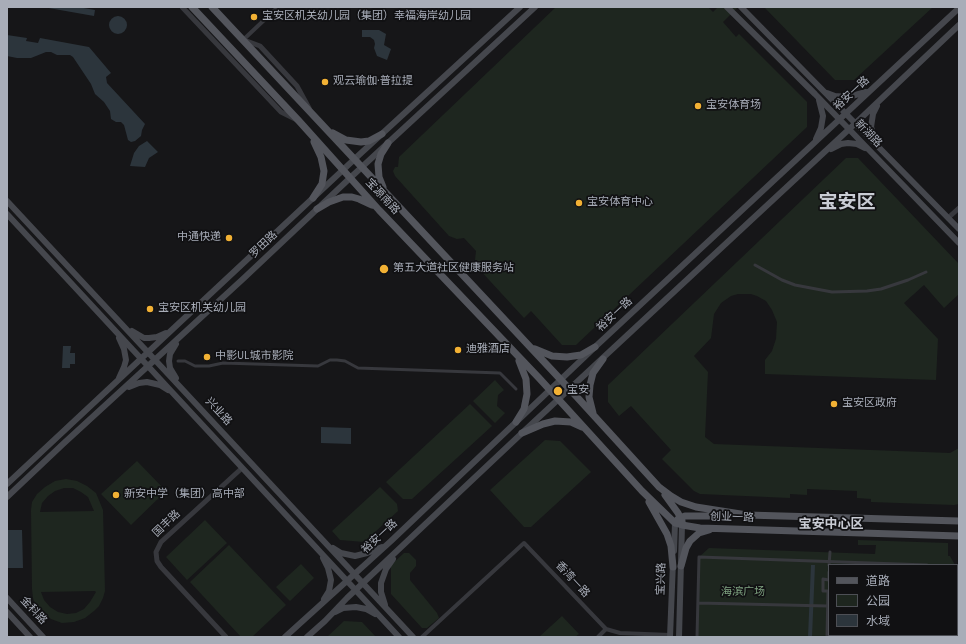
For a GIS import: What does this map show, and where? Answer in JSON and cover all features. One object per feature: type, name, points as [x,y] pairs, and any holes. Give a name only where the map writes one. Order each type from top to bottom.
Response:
[{"type":"main road","name":"宝源南路","points":[[192,7],[516,356],[558,399]]},
{"type":"main road","name":"宝源南路","points":[[212,7],[570,389]]},
{"type":"main road","name":"罗田路","points":[[7,484],[354,159],[520,7]]},
{"type":"main road","name":"罗田路","points":[[7,497],[535,7]]},
{"type":"main road","name":"新湖路","points":[[727,7],[815,94],[959,243]]},
{"type":"main road","name":"新湖路","points":[[741,7],[959,229]]},
{"type":"main road","name":"裕安一路","points":[[286,637],[391,541],[814,142],[959,8]]},
{"type":"main road","name":"裕安一路","points":[[307,637],[558,399],[603,359],[884,97],[959,25]]},
{"type":"main road","points":[[801,80],[804,82],[807,81],[809,78],[807,74]]},
{"type":"main road","points":[[820,88],[831,95],[843,97],[855,96],[873,88]]},
{"type":"main road","points":[[814,142],[821,128],[823,116],[821,105],[815,94]]},
{"type":"main road","points":[[877,146],[872,133],[872,120],[876,108],[884,97]]},
{"type":"main road","points":[[324,128],[337,136],[353,142],[369,141],[382,134]]},
{"type":"main road","points":[[309,133],[321,157],[324,170],[322,184],[313,198]]},
{"type":"main road","points":[[387,194],[379,178],[378,164],[381,154],[388,143]]},
{"type":"main road","points":[[822,154],[835,147],[848,143],[857,144],[871,152]]},
{"type":"main road","points":[[316,209],[336,198],[352,197],[368,202],[380,210]]},
{"type":"main road","name":"兴业路","points":[[7,201],[156,359],[412,637]]},
{"type":"main road","name":"兴业路","points":[[7,214],[399,637]]},
{"type":"main road","points":[[121,323],[134,333],[149,338],[162,335],[176,327]]},
{"type":"main road","points":[[113,328],[124,349],[126,360],[122,373],[114,385]]},
{"type":"main road","points":[[182,334],[172,349],[169,361],[173,373],[182,388]]},
{"type":"main road","points":[[528,345],[545,354],[559,357],[582,354],[595,348]]},
{"type":"main road","points":[[516,356],[524,372],[527,387],[526,403],[516,422]]},
{"type":"main road","points":[[595,417],[590,404],[590,385],[593,373],[603,359]]},
{"type":"main road","points":[[120,392],[134,385],[147,382],[160,385],[175,395]]},
{"type":"main road","name":"创业一路","points":[[570,389],[659,487],[676,500],[692,506],[709,510],[747,515],[959,521]]},
{"type":"main road","points":[[558,399],[642,492],[679,522],[747,515]]},
{"type":"main road","points":[[522,433],[543,424],[555,421],[571,422],[585,429]]},
{"type":"main road","points":[[659,487],[679,522]]},
{"type":"main road","points":[[642,492],[667,534],[671,546],[673,567]]},
{"type":"main road","name":"创业一路","points":[[679,522],[721,528],[959,536]]},
{"type":"main road","name":"宝兴路","points":[[679,522],[681,566],[679,637]]},
{"type":"main road","name":"宝兴路","points":[[670,636],[673,567],[679,522]]},
{"type":"main road","points":[[681,566],[686,548],[693,537],[703,532],[721,528]]},
{"type":"main road","points":[[319,537],[336,550],[346,555],[355,556],[367,553],[391,541]]},
{"type":"main road","points":[[313,544],[326,564],[331,580],[331,586],[326,597],[315,610]]},
{"type":"main road","points":[[388,610],[382,597],[381,583],[386,569],[398,551]]},
{"type":"main road","name":"金科路","points":[[7,598],[43,637]]},
{"type":"main road","points":[[325,621],[335,612],[350,607],[366,609],[381,618]]},
{"type":"main road","name":"金科路","points":[[7,612],[30,637]]},
{"type":"street","points":[[182,7],[281,112],[298,121]]},
{"type":"street","points":[[243,40],[278,7]]},
{"type":"street","points":[[948,218],[959,208]]},
{"type":"street","points":[[755,265],[782,280],[795,285],[832,292],[881,289],[926,272]]},
{"type":"street","points":[[178,361],[195,366],[223,364],[318,366],[330,360],[338,360],[345,361],[358,368],[500,373],[516,389]]},
{"type":"street","name":"国丰路","points":[[226,637],[160,567],[157,561],[156,552],[161,542],[242,468]]},
{"type":"street","name":"香湾一路","points":[[422,637],[524,543],[606,629]]},
{"type":"street","points":[[829,563],[830,552]]},
{"type":"street","points":[[697,637],[699,557],[878,564]]},
{"type":"street","points":[[828,580],[823,579],[823,591],[828,591]]},
{"type":"street","points":[[698,603],[828,606],[827,637]]},
{"type":"street","points":[[598,637],[606,629],[624,633],[670,636]]},
{"type":"green space","name":"宝安体育中心","points":[[556,7],[708,7],[713,12],[718,7],[738,7],[723,22],[736,37],[739,34],[807,102],[807,127],[576,345],[562,345],[531,311],[524,318],[479,269],[475,260],[476,251],[464,238],[457,239],[449,236],[395,176],[393,171],[395,167],[398,167],[399,157]]},
{"type":"green space","points":[[764,7],[933,7],[854,80],[835,80]]},
{"type":"green space","points":[[846,158],[858,158],[959,264],[959,294],[944,308],[924,285],[904,303],[938,339],[936,380],[765,374],[765,360],[772,351],[776,339],[777,322],[766,301],[751,294],[738,294],[731,296],[721,303],[714,314],[711,338],[694,356],[708,372],[705,437],[714,444],[950,453],[959,448],[959,504],[871,502],[871,499],[857,498],[857,491],[807,489],[807,495],[790,494],[790,498],[700,494],[694,491],[662,459],[671,450],[631,406],[619,416],[608,402],[608,385]]},
{"type":"green space","points":[[495,380],[504,390],[498,395],[497,406],[505,413],[495,423],[473,401]]},
{"type":"green space","points":[[470,404],[492,426],[412,499],[403,499],[386,482]]},
{"type":"green space","points":[[545,440],[560,441],[591,472],[531,527],[524,527],[490,490]]},
{"type":"green space","points":[[137,461],[166,491],[131,525],[101,494]]},
{"type":"green space","points":[[66,479],[77,481],[87,486],[96,493],[103,510],[105,591],[99,606],[94,611],[85,618],[74,622],[62,623],[51,619],[35,604],[33,598],[32,502],[37,494],[55,481]],"holes":[[[64,488],[73,488],[88,497],[94,511],[40,512],[42,503],[48,496],[55,491]],[[95,591],[96,592],[84,609],[76,613],[67,614],[58,612],[50,607],[44,600],[41,592]]]},
{"type":"green space","points":[[380,487],[397,504],[398,511],[364,542],[340,540],[332,531]]},
{"type":"green space","points":[[205,520],[227,543],[187,580],[166,557]]},
{"type":"green space","name":"海滨广场","points":[[858,540],[948,543],[948,556],[950,556],[954,564],[828,564],[828,636],[956,637],[697,637],[699,557],[709,548],[875,554],[876,545],[858,545]]},
{"type":"green space","points":[[229,545],[286,605],[252,637],[241,637],[190,582]]},
{"type":"green space","points":[[404,553],[409,553],[416,560],[416,566],[410,573],[410,580],[437,613],[439,618],[427,628],[422,628],[391,594],[391,565]]},
{"type":"green space","points":[[301,564],[314,578],[290,601],[276,587]]},
{"type":"green space","points":[[562,616],[579,634],[575,637],[539,637]]},
{"type":"green space","points":[[344,621],[362,622],[376,637],[327,637]]},
{"type":"water","points":[[43,7],[78,7],[95,10],[94,16]]},
{"type":"water","points":[[118,16],[124,19],[127,25],[124,31],[118,34],[112,31],[109,25],[112,19]]},
{"type":"water","points":[[362,30],[379,30],[386,34],[384,45],[391,49],[387,60],[377,56],[374,48],[374,40],[370,37],[362,37]]},
{"type":"water","points":[[7,35],[27,38],[26,41],[38,43],[40,38],[89,47],[111,73],[106,77],[107,83],[145,124],[141,136],[135,141],[131,142],[128,140],[124,125],[121,122],[116,122],[111,119],[110,111],[104,102],[95,94],[91,84],[73,57],[70,55],[57,55],[51,52],[46,52],[31,58],[7,56]]},
{"type":"water","points":[[147,141],[158,152],[149,158],[145,167],[130,166],[134,153],[139,146]]},
{"type":"water","points":[[63,346],[71,346],[70,353],[75,353],[75,364],[70,364],[70,368],[62,368]]},
{"type":"water","points":[[321,427],[351,428],[351,444],[321,443]]},
{"type":"water","points":[[7,530],[22,530],[23,568],[7,568]]},
{"type":"water","points":[[811,565],[815,565],[812,637],[808,637]]},
{"type":"place","name":"宝安区机关幼儿园（集团）幸福海岸幼儿园","points":[[254,17]]},
{"type":"place","name":"观云瑜伽·普拉提","points":[[325,82]]},
{"type":"place","name":"宝安体育场","points":[[698,106]]},
{"type":"place","name":"宝安体育中心","points":[[579,203]]},
{"type":"place","name":"中通快递","points":[[229,238]]},
{"type":"place","name":"第五大道社区健康服务站","points":[[384,269]]},
{"type":"place","name":"宝安区机关幼儿园","points":[[150,309]]},
{"type":"place","name":"迪雅酒店","points":[[458,350]]},
{"type":"place","name":"中影UL城市影院","points":[[207,357]]},
{"type":"place","name":"宝安","points":[[558,391]]},
{"type":"place","name":"宝安区政府","points":[[834,404]]},
{"type":"place","name":"新安中学（集团）高中部","points":[[116,495]]},
{"type":"district","name":"宝安区","points":[[847,204]]},
{"type":"district","name":"宝安中心区","points":[[831,525]]}]
